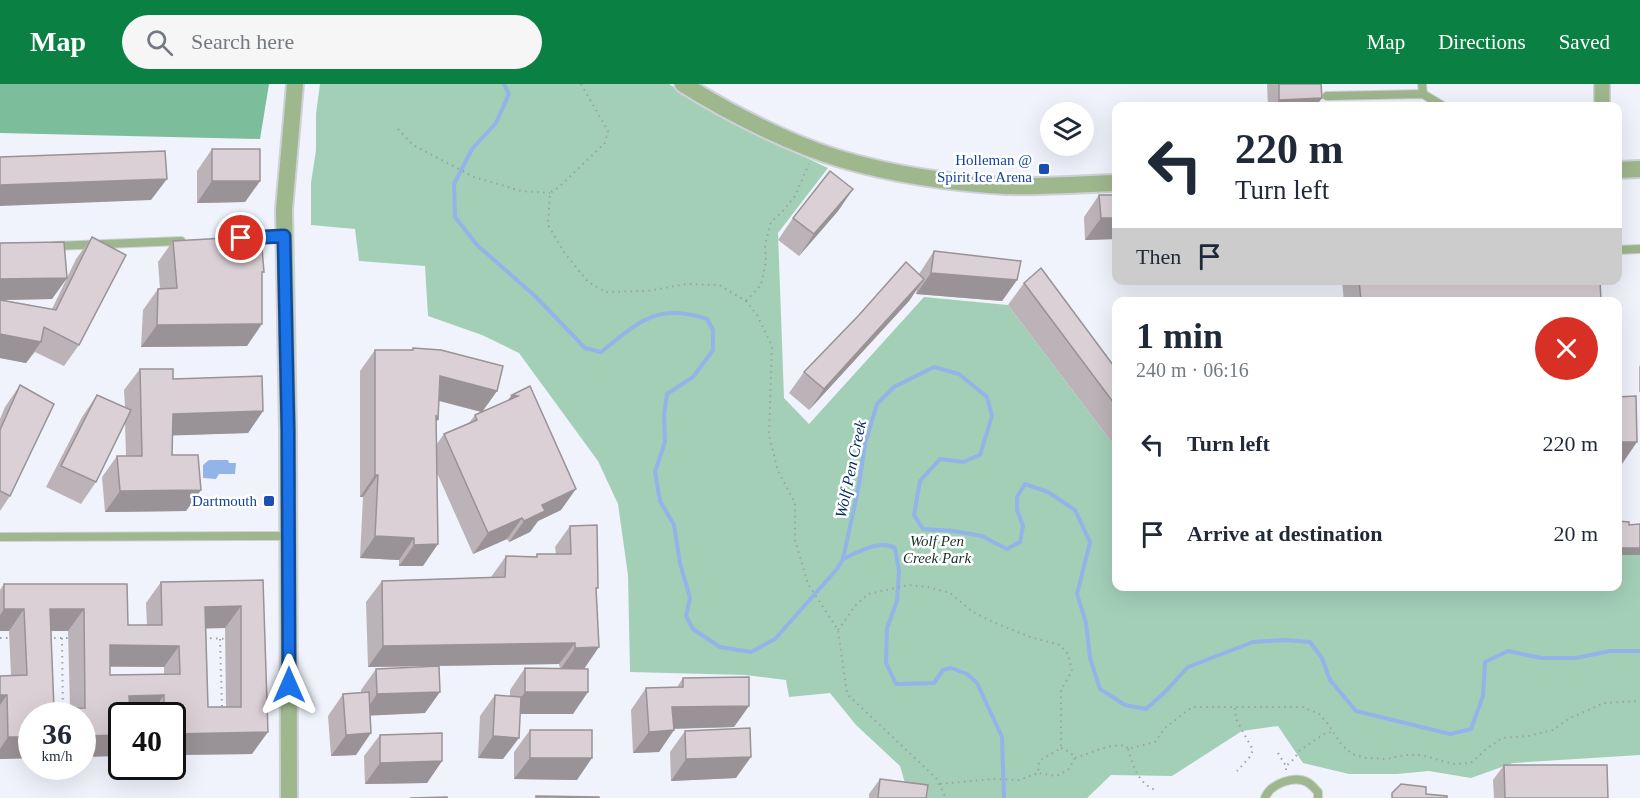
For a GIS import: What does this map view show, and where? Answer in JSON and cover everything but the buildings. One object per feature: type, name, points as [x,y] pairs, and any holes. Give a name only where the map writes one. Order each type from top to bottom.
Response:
[{"type":"street","points":[[289,798],[284,210],[295,84]]},
{"type":"street","points":[[683,84],[788,140],[844,160],[900,173],[1007,186],[1112,183]]},
{"type":"street","points":[[1602,84],[1602,102]]},
{"type":"street","points":[[1622,170],[1640,169]]},
{"type":"lane","points":[[1422,84],[1423,94]]},
{"type":"lane","points":[[1327,96],[1423,94],[1436,102]]},
{"type":"lane","points":[[241,238],[284,236]]},
{"type":"lane","points":[[47,247],[186,240]]},
{"type":"lane","points":[[1622,250],[1640,249]]},
{"type":"lane","points":[[0,537],[288,536]]},
{"type":"lane","points":[[1266,798],[1266,794],[1277,785],[1294,779],[1307,782],[1318,792],[1318,798]]},
{"type":"path","points":[[398,129],[413,145],[474,177],[521,191],[550,193],[560,187],[605,143],[608,131],[581,84]]},
{"type":"path","points":[[746,301],[760,285],[766,261],[765,245],[771,222],[783,212],[795,196],[810,161]]},
{"type":"path","points":[[550,193],[548,225],[564,252],[588,282],[606,292],[647,291],[687,284],[719,285],[746,301],[757,315],[772,346],[768,435],[778,471],[795,503],[795,540],[808,584],[838,630],[847,694],[936,778],[946,798]]},
{"type":"path","points":[[838,630],[855,606],[868,594],[909,585],[950,593],[973,612],[993,622],[1030,637],[1060,645],[1068,654],[1072,671],[1061,690],[1061,748]]},
{"type":"path","points":[[0,638],[10,638]]},
{"type":"path","points":[[41,638],[73,638]]},
{"type":"path","points":[[62,638],[63,702]]},
{"type":"path","points":[[197,639],[232,639]]},
{"type":"path","points":[[220,639],[222,718]]},
{"type":"path","points":[[1128,749],[1155,742],[1165,728],[1192,707],[1303,707],[1319,714],[1341,744],[1352,753],[1366,758],[1388,759],[1405,755],[1421,755],[1453,764],[1471,763],[1502,738],[1528,736],[1553,730],[1568,719],[1604,703],[1640,701]]},
{"type":"path","points":[[1234,708],[1236,719],[1252,750],[1250,758],[1237,771]]},
{"type":"path","points":[[1286,766],[1299,751],[1327,732],[1334,733]]},
{"type":"path","points":[[939,784],[994,779],[1019,780],[1038,773],[1057,776],[1069,769],[1075,758],[1114,744],[1126,746],[1136,774],[1146,786],[1155,790]]},
{"type":"path","points":[[1061,748],[1070,752],[1075,758]]},
{"type":"path","points":[[1038,773],[1039,761],[1061,748]]},
{"type":"path","points":[[1278,753],[1286,766],[1286,782]]},
{"type":"green space","points":[[0,84],[269,84],[260,139],[0,133]]},
{"type":"green space","name":"Wolf Pen Creek Park","points":[[320,84],[669,84],[727,119],[828,168],[778,233],[784,398],[809,424],[924,297],[1008,305],[1112,443],[1112,591],[1622,591],[1622,555],[1640,555],[1640,755],[1513,763],[1471,778],[1429,771],[1349,774],[1303,763],[1278,726],[1242,731],[1172,776],[1111,775],[1087,798],[918,798],[907,790],[900,766],[856,725],[830,693],[789,697],[786,680],[745,675],[630,672],[628,575],[618,504],[598,461],[519,353],[482,335],[428,316],[425,266],[359,261],[355,229],[311,225],[311,183],[316,150],[316,114]]},
{"type":"water","points":[[209,460],[228,460],[229,463],[236,463],[235,474],[219,474],[216,479],[203,478],[203,465]]},
{"type":"waterway","name":"Wolf Pen Creek","points":[[504,84],[509,94],[496,123],[472,149],[454,184],[455,217],[477,245],[535,296],[585,348],[601,352],[638,324],[662,314],[690,314],[707,319],[713,330],[713,350],[693,377],[667,394],[664,415],[665,442],[655,472],[660,501],[674,525],[680,563],[690,598],[686,616],[693,629],[720,647],[751,652],[775,639],[837,569],[843,559],[859,485],[865,444],[877,404],[894,387],[934,367],[959,374],[987,397],[992,416],[980,455],[963,462],[940,459],[920,481],[914,515],[923,529],[982,536],[1007,549],[1020,542],[1023,526],[1017,510],[1017,497],[1025,484],[1048,492],[1075,510],[1090,542],[1077,594],[1086,623],[1090,658],[1100,689],[1125,705],[1146,709],[1188,667],[1253,642],[1285,640],[1310,642],[1322,658],[1330,680],[1356,711],[1450,734],[1471,729],[1483,696],[1485,662],[1508,651],[1541,658],[1576,658],[1610,651],[1640,651]]},
{"type":"waterway","points":[[843,559],[876,546],[895,548],[899,571],[897,601],[887,628],[886,663],[896,684],[934,683],[943,670],[951,668],[967,674],[977,683],[1002,737],[1004,798]]},
{"type":"place","name":"Holleman @ Spirit Ice Arena","points":[[1044,169]]},
{"type":"place","name":"Dartmouth","points":[[269,501]]},
{"type":"route","points":[[241,238],[284,236],[288,431],[289,685]]}]
